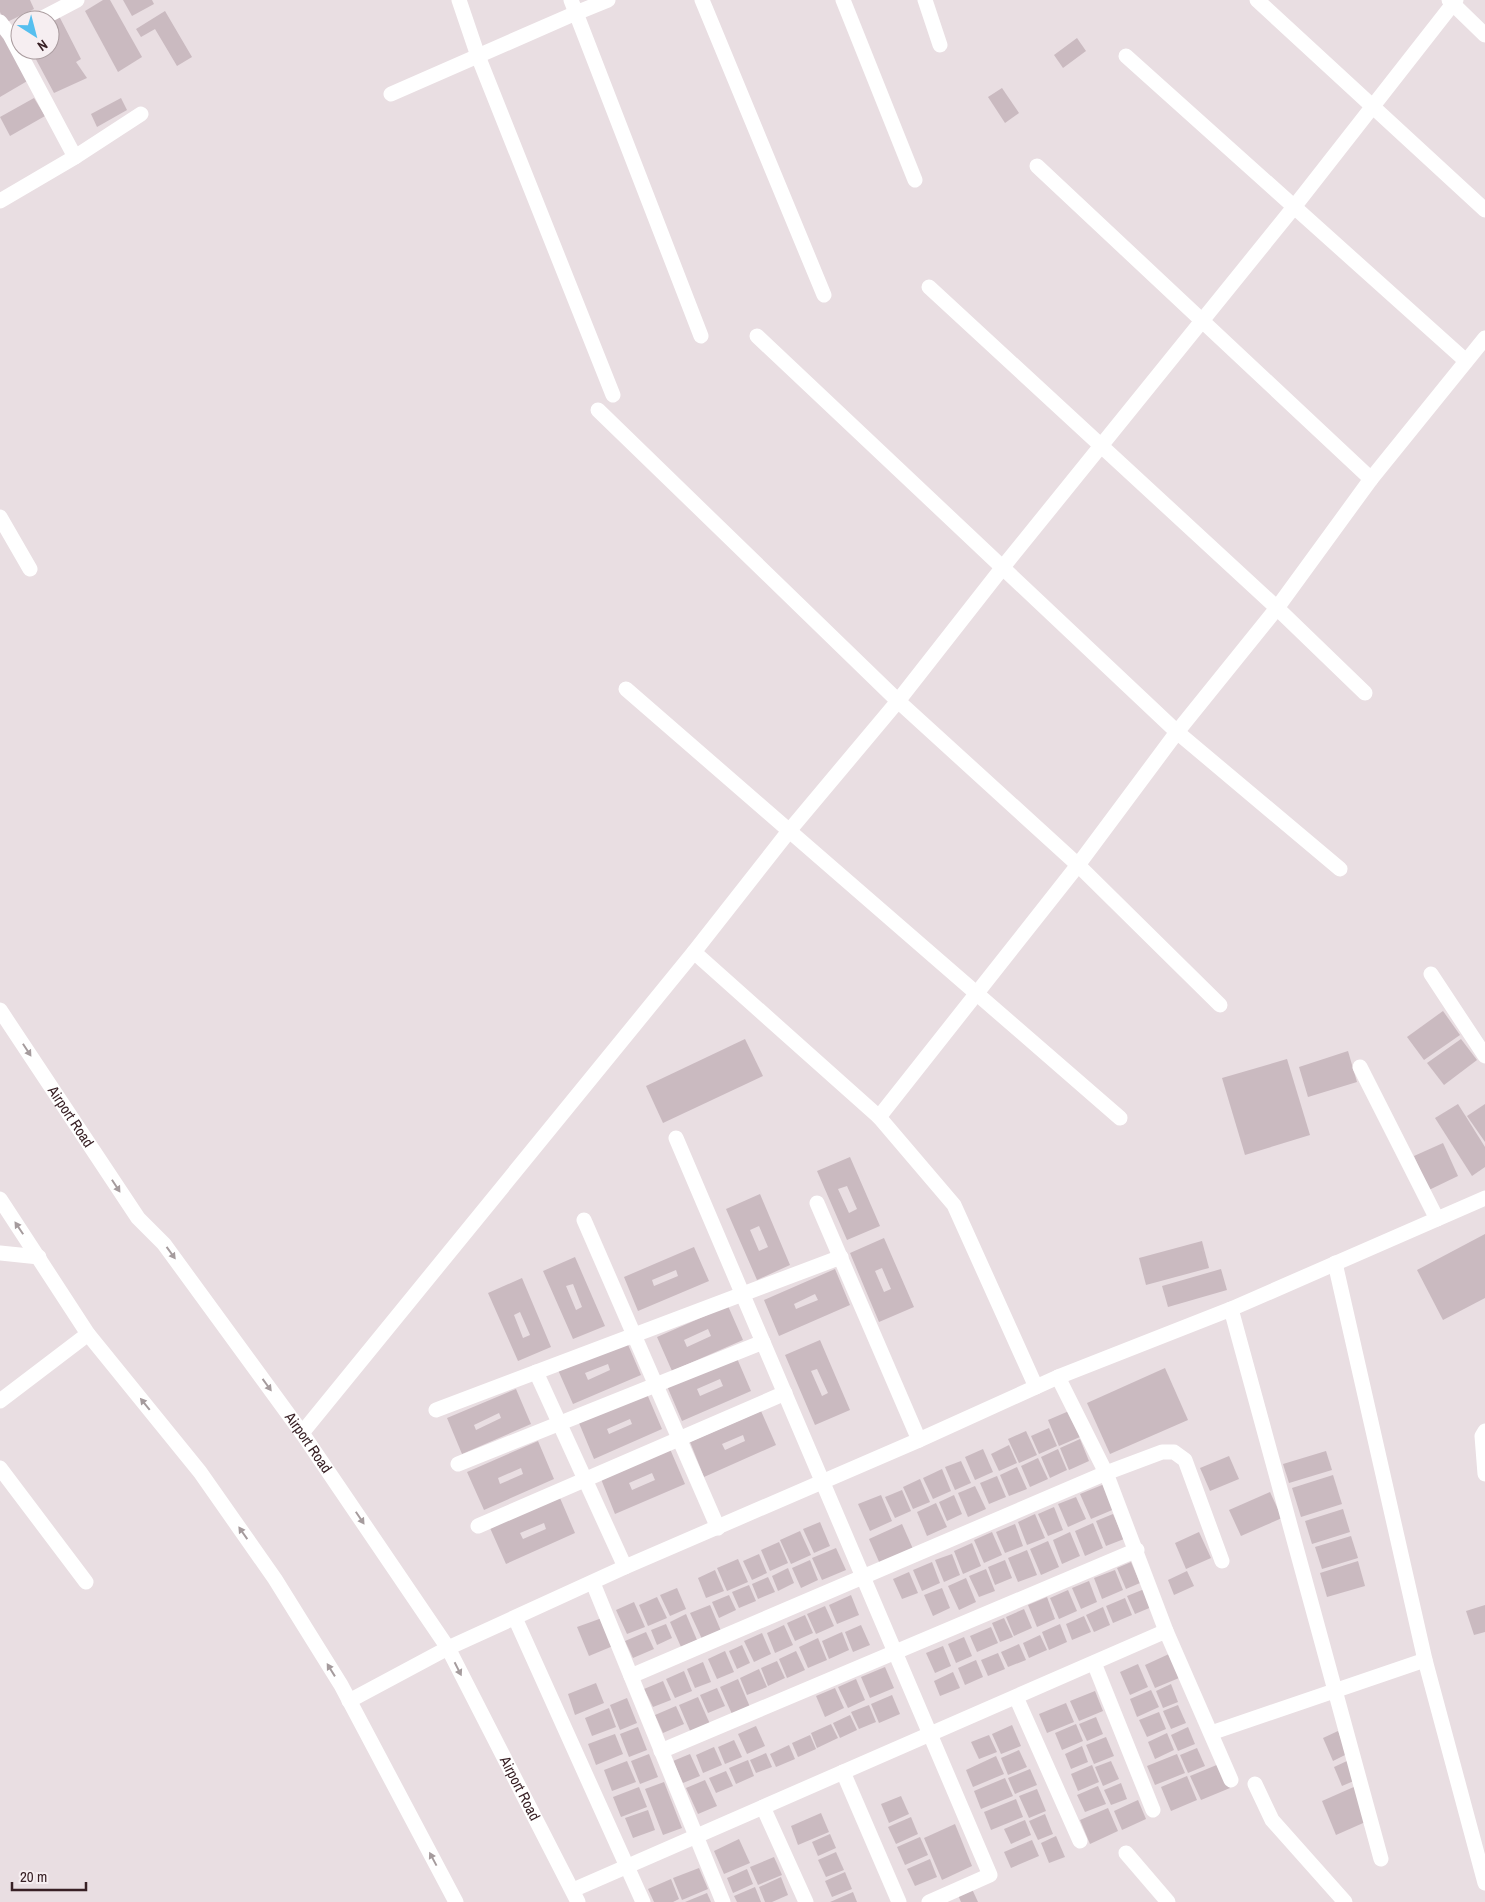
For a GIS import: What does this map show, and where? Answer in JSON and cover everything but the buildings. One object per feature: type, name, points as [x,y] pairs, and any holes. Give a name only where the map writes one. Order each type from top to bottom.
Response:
[{"type":"street","points":[[58,10],[77,0]]},
{"type":"street","points":[[459,0],[478,56],[613,395]]},
{"type":"street","points":[[391,94],[478,56],[574,6],[608,0]]},
{"type":"street","points":[[702,0],[824,295]]},
{"type":"street","points":[[843,0],[914,180]]},
{"type":"street","points":[[925,0],[940,45]]},
{"type":"street","points":[[1257,0],[1485,210]]},
{"type":"street","points":[[302,1433],[694,952],[789,831],[898,701],[1100,446],[1294,208],[1453,1],[1485,35]]},
{"type":"street","points":[[574,6],[701,336]]},
{"type":"street","points":[[1126,56],[1466,361]]},
{"type":"street","points":[[28,60],[75,157]]},
{"type":"street","points":[[0,201],[75,157],[141,114]]},
{"type":"street","points":[[1037,166],[1371,479]]},
{"type":"street","points":[[929,287],[1277,608],[1365,693]]},
{"type":"street","points":[[757,336],[1177,732],[1340,869]]},
{"type":"street","points":[[879,1117],[1078,865],[1177,732],[1277,608],[1371,479],[1485,338]]},
{"type":"street","points":[[598,410],[898,701],[1078,865],[1220,1005]]},
{"type":"street","points":[[0,517],[30,569]]},
{"type":"street","points":[[626,689],[1120,1118]]},
{"type":"street","points":[[694,952],[879,1117],[954,1205],[1036,1387]]},
{"type":"street","points":[[1431,974],[1485,1056]]},
{"type":"street","name":"Airport Road","points":[[0,1010],[138,1218],[164,1244],[302,1433],[448,1648],[575,1896]]},
{"type":"street","points":[[1360,1067],[1437,1219]]},
{"type":"street","points":[[676,1138],[990,1876],[928,1902]]},
{"type":"street","points":[[349,1702],[448,1648],[625,1567],[718,1528],[1058,1377],[1230,1309],[1485,1198]]},
{"type":"street","points":[[0,1199],[88,1334],[200,1472],[275,1579],[349,1702],[456,1902]]},
{"type":"street","points":[[817,1203],[918,1440]]},
{"type":"street","points":[[584,1220],[718,1528]]},
{"type":"street","points":[[0,1253],[38,1257]]},
{"type":"street","points":[[436,1410],[841,1258]]},
{"type":"street","points":[[1335,1263],[1425,1660],[1485,1883]]},
{"type":"street","points":[[1230,1309],[1381,1859]]},
{"type":"street","points":[[0,1401],[88,1334]]},
{"type":"street","points":[[458,1464],[763,1342]]},
{"type":"street","points":[[536,1372],[625,1567]]},
{"type":"street","points":[[1058,1377],[1106,1473],[1137,1550],[1166,1631],[1231,1780]]},
{"type":"street","points":[[478,1526],[785,1393]]},
{"type":"street","points":[[1485,1431],[1482,1436],[1485,1474]]},
{"type":"street","points":[[631,1676],[1106,1473],[1162,1452],[1174,1452],[1185,1460],[1222,1561]]},
{"type":"street","points":[[0,1468],[86,1582]]},
{"type":"street","points":[[661,1751],[1137,1550]]},
{"type":"street","points":[[593,1583],[723,1902]]},
{"type":"street","points":[[515,1618],[643,1902]]},
{"type":"street","points":[[575,1896],[627,1867],[696,1836],[1166,1631]]},
{"type":"street","points":[[1211,1733],[1425,1660]]},
{"type":"street","points":[[1094,1663],[1153,1810]]},
{"type":"street","points":[[1016,1697],[1080,1841]]},
{"type":"street","points":[[843,1772],[899,1902]]},
{"type":"street","points":[[1255,1784],[1272,1820],[1345,1902]]},
{"type":"street","points":[[763,1807],[806,1902]]},
{"type":"street","points":[[1126,1853],[1168,1902]]}]
